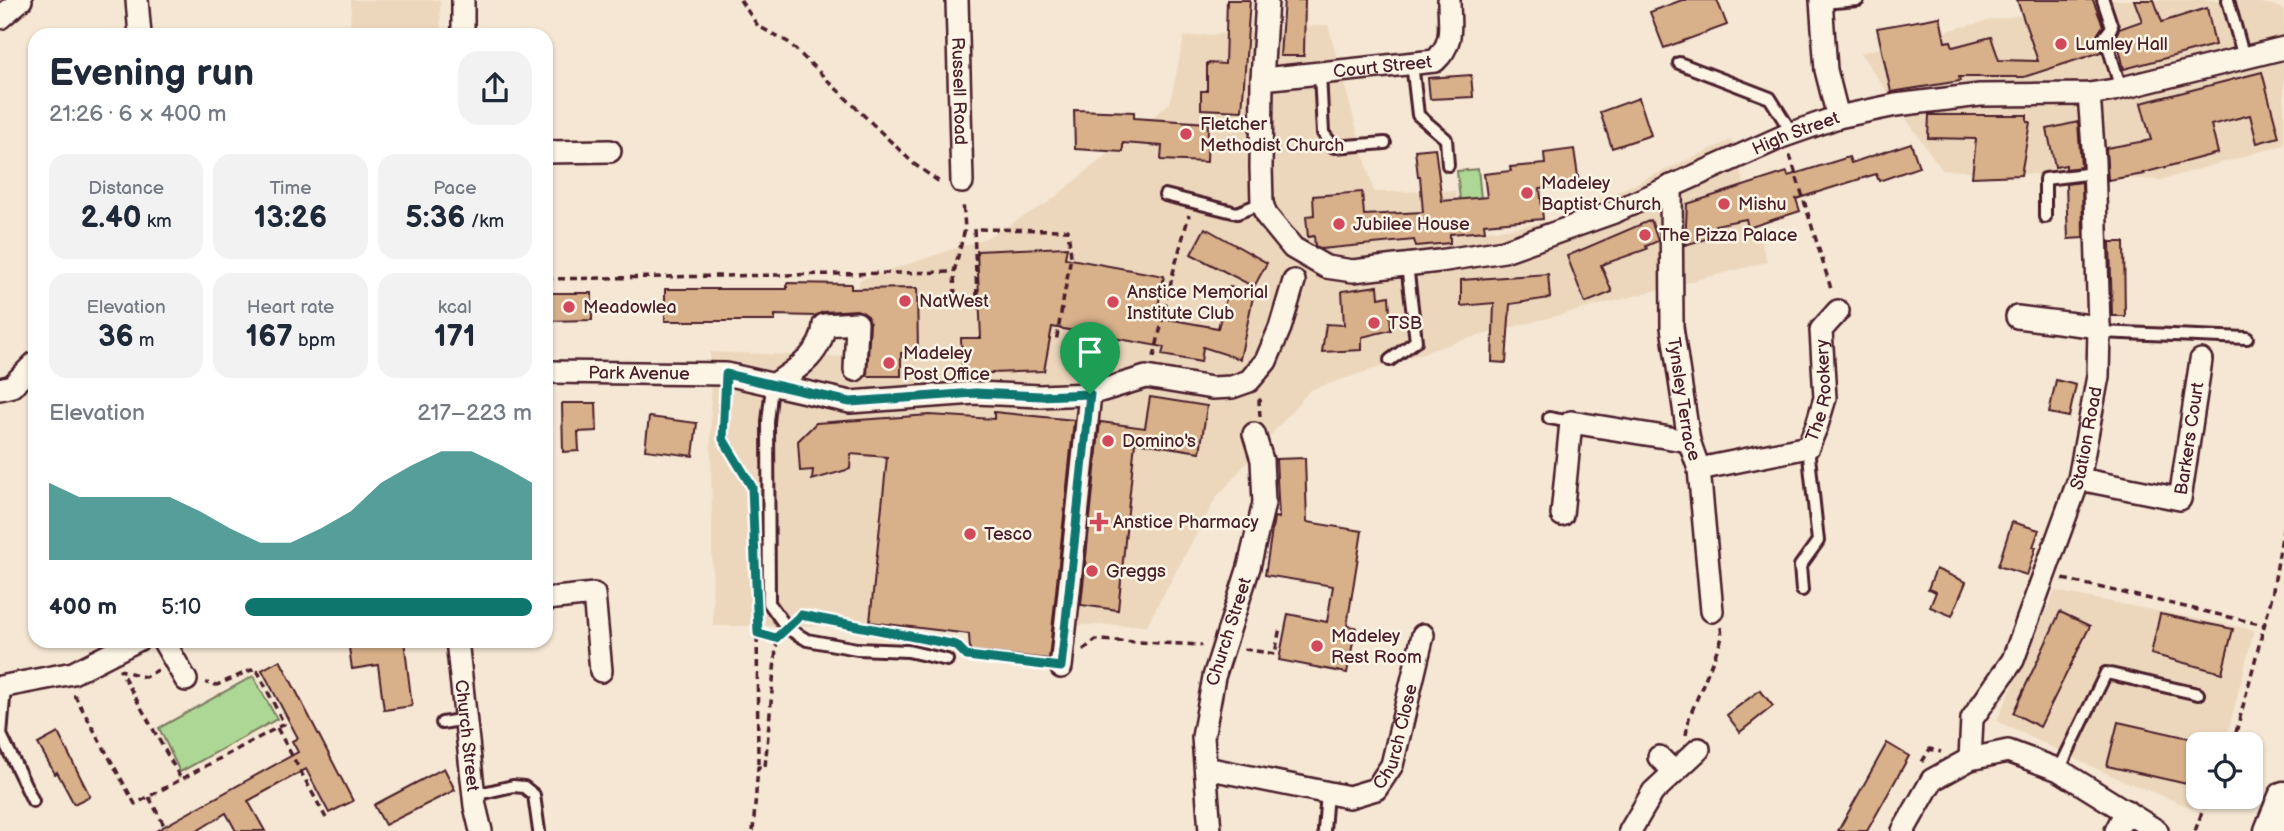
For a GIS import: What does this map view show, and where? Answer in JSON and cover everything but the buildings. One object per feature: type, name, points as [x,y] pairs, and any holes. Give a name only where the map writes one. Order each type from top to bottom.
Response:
[{"type":"street","points":[[0,18],[21,0]]},
{"type":"street","points":[[137,0],[139,28]]},
{"type":"street","points":[[463,0],[463,28]]},
{"type":"street","name":"Russell Road","points":[[953,183],[957,0]]},
{"type":"street","points":[[1268,0],[1262,79],[1262,203],[1266,215],[1293,248],[1287,269],[1294,281]]},
{"type":"street","name":"Court Street","points":[[1262,79],[1434,61],[1445,52],[1449,42],[1450,0]]},
{"type":"street","points":[[1822,2],[1826,70],[1838,117]]},
{"type":"street","name":"High Street","points":[[1293,248],[1323,265],[1353,271],[1504,251],[1614,212],[1788,135],[1838,117],[1896,105],[1980,95],[2089,94],[2121,89],[2284,48]]},
{"type":"street","name":"Station Road","points":[[1970,759],[1972,719],[2013,660],[2079,480],[2098,376],[2094,173],[2089,94]]},
{"type":"street","points":[[553,152],[610,151]]},
{"type":"street","name":"Tynsley Terrace","points":[[1671,186],[1672,327],[1689,442],[1699,468],[1712,611]]},
{"type":"street","points":[[1294,281],[1311,276],[1323,265]]},
{"type":"street","points":[[772,386],[850,402],[975,393],[1040,396],[1090,394],[1146,377],[1212,388],[1232,387],[1249,382],[1266,361],[1294,281]]},
{"type":"street","name":"The Rookery","points":[[1699,468],[1808,447],[1818,425],[1825,398],[1821,330],[1838,311]]},
{"type":"street","points":[[2017,317],[2099,330]]},
{"type":"street","points":[[772,386],[802,365],[817,349],[823,336],[824,324],[857,323],[855,370]]},
{"type":"street","name":"Barkers Court","points":[[2079,480],[2180,499],[2201,359]]},
{"type":"street","points":[[0,389],[12,386],[28,370]]},
{"type":"street","name":"Park Avenue","points":[[553,372],[726,374],[772,386]]},
{"type":"street","points":[[1061,667],[1090,394]]},
{"type":"street","points":[[1562,516],[1571,422],[1689,442]]},
{"type":"street","name":"Church Street","points":[[1210,831],[1203,737],[1214,677],[1249,567],[1264,503],[1262,460],[1254,433]]},
{"type":"street","points":[[553,598],[594,594],[601,671]]},
{"type":"street","name":"Church Close","points":[[1206,768],[1349,797],[1376,789],[1392,765],[1423,635]]},
{"type":"street","points":[[3,686],[73,673],[122,648]]},
{"type":"street","points":[[168,648],[186,680]]},
{"type":"street","name":"Church Street","points":[[458,648],[474,794],[481,831]]},
{"type":"street","points":[[1630,831],[1671,764],[1699,749]]},
{"type":"street","points":[[1903,831],[1932,780],[1970,759],[2008,751],[2059,769],[2157,831]]},
{"type":"street","points":[[2270,831],[2284,797]]},
{"type":"street","points":[[2116,831],[2126,811]]},
{"type":"lane","points":[[1822,2],[1858,0]]},
{"type":"lane","points":[[2103,0],[2112,27],[2105,36],[2121,89]]},
{"type":"lane","points":[[2228,0],[2244,58]]},
{"type":"lane","points":[[1412,63],[1418,115],[1446,139],[1448,166]]},
{"type":"lane","points":[[1679,63],[1770,98],[1788,135]]},
{"type":"lane","points":[[1321,73],[1323,133],[1334,147],[1385,143]]},
{"type":"lane","points":[[2045,216],[2045,179],[2094,173]]},
{"type":"lane","points":[[1165,195],[1237,213],[1262,203]]},
{"type":"lane","points":[[1390,360],[1416,341],[1407,265]]},
{"type":"lane","points":[[2099,330],[2247,338]]},
{"type":"lane","points":[[772,386],[768,422],[769,603],[787,628],[807,640],[857,649],[908,651],[947,660]]},
{"type":"lane","points":[[1549,418],[1571,422]]},
{"type":"lane","points":[[1802,590],[1800,566],[1818,541],[1808,447]]},
{"type":"lane","points":[[2059,769],[2106,673],[2198,694]]},
{"type":"lane","points":[[3,686],[1,735],[33,802]]},
{"type":"lane","points":[[442,723],[466,719]]},
{"type":"lane","points":[[474,794],[513,786],[524,787],[534,794],[539,831]]},
{"type":"lane","points":[[1324,831],[1327,792]]},
{"type":"path","points":[[740,0],[758,26],[788,42],[914,164],[953,183],[965,229],[954,272],[955,296]]},
{"type":"path","points":[[1788,135],[1838,311]]},
{"type":"path","points":[[1154,359],[1192,202]]},
{"type":"path","points":[[965,229],[1068,230],[1071,256],[1056,342]]},
{"type":"path","points":[[974,229],[976,296]]},
{"type":"path","points":[[553,279],[954,272]]},
{"type":"path","points":[[726,374],[723,439],[752,487],[752,501]]},
{"type":"path","points":[[2235,732],[2272,596],[2284,526]]},
{"type":"path","points":[[2044,575],[2264,625]]},
{"type":"path","points":[[753,831],[758,767],[757,607]]},
{"type":"path","points":[[1671,764],[1722,638],[1720,619],[1712,611]]},
{"type":"path","points":[[758,767],[765,767],[776,638],[801,615],[904,635]]},
{"type":"path","points":[[1096,640],[1223,646],[1275,654],[1280,627]]},
{"type":"path","points":[[758,633],[776,638]]},
{"type":"path","points":[[956,645],[967,656],[1061,667]]},
{"type":"path","points":[[175,660],[145,677],[120,670],[181,779]]},
{"type":"path","points":[[63,697],[75,696],[135,804],[284,724],[256,668],[217,684],[186,680]]},
{"type":"path","points":[[277,728],[326,818]]},
{"type":"path","points":[[149,797],[167,831]]},
{"type":"path","points":[[2195,831],[2203,809]]},
{"type":"shaded area","points":[[351,0],[440,0],[441,28],[350,28]]},
{"type":"shaded area","points":[[2114,0],[2248,0],[2284,10],[2284,145],[2161,180],[1942,170],[1860,53],[1986,21]]},
{"type":"shaded area","points":[[1328,25],[1374,192],[1456,191],[1460,234],[1506,229],[1555,220],[1731,140],[1767,262],[1466,339],[1310,390],[1216,498],[1147,625],[713,626],[710,352],[844,357],[860,280],[986,238],[1049,202],[1170,103],[1184,37]]},
{"type":"shaded area","points":[[2055,591],[2254,630],[2228,732],[2186,732],[2186,806],[2112,776],[1997,721]]},
{"type":"green space","points":[[1478,169],[1481,198],[1460,200],[1457,171]]},
{"type":"green space","points":[[253,676],[277,719],[180,772],[159,728]]},
{"type":"place","name":"Lumley Hall","points":[[2061,44]]},
{"type":"place","name":"Fletcher Methodist Church","points":[[1186,134]]},
{"type":"place","name":"Madeley Baptist Church","points":[[1527,193]]},
{"type":"place","name":"Mishu","points":[[1724,204]]},
{"type":"place","name":"Jubilee House","points":[[1339,224]]},
{"type":"place","name":"The Pizza Palace","points":[[1645,235]]},
{"type":"place","name":"NatWest","points":[[905,301]]},
{"type":"place","name":"Anstice Memorial Institute Club","points":[[1113,302]]},
{"type":"place","name":"Meadowlea","points":[[569,307]]},
{"type":"place","name":"TSB","points":[[1374,323]]},
{"type":"place","name":"Madeley Post Office","points":[[889,363]]},
{"type":"place","name":"Domino's","points":[[1108,441]]},
{"type":"place","name":"Anstice Pharmacy","points":[[1099,522]]},
{"type":"place","name":"Tesco","points":[[970,534]]},
{"type":"place","name":"Greggs","points":[[1092,571]]},
{"type":"place","name":"Madeley Rest Room","points":[[1317,646]]},
{"type":"route","points":[[726,374],[850,402],[975,393],[1040,396],[1090,394],[1061,667],[967,656],[956,645],[801,615],[776,638],[758,633],[752,487],[723,439],[726,374]]}]
